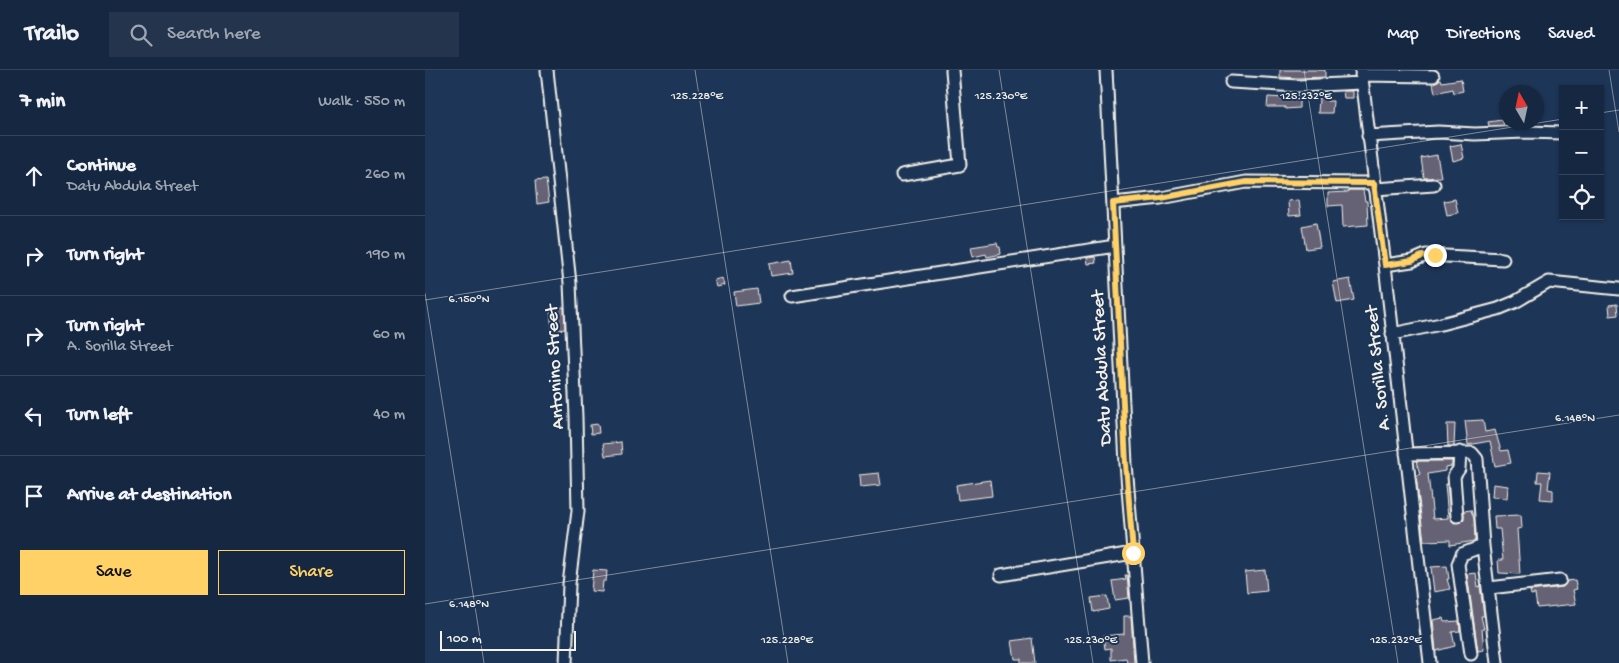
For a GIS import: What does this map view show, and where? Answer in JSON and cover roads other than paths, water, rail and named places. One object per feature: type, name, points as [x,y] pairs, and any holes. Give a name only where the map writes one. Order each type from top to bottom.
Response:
[{"type":"street","name":"Antonino Street","points":[[547,70],[570,283],[576,416],[578,511],[569,584],[566,663]]},
{"type":"street","points":[[902,174],[960,165],[952,70]]},
{"type":"street","name":"Datu Abdula Street","points":[[1106,70],[1126,464],[1142,663]]},
{"type":"street","points":[[1231,82],[1287,86],[1361,76],[1433,76]]},
{"type":"street","name":"A. Sorilla Street","points":[[1361,76],[1385,265],[1430,663]]},
{"type":"street","points":[[1368,136],[1438,132],[1475,134],[1559,132]]},
{"type":"street","points":[[1113,203],[1161,198],[1246,182],[1434,186]]},
{"type":"street","points":[[792,296],[1115,246]]},
{"type":"street","points":[[1385,265],[1412,261],[1427,255],[1503,259]]},
{"type":"street","points":[[1393,334],[1498,309],[1515,302],[1549,282],[1619,289]]},
{"type":"street","points":[[1406,454],[1460,452],[1472,453],[1477,459],[1483,546],[1497,663]]},
{"type":"street","points":[[1457,516],[1454,476],[1459,469],[1460,452]]},
{"type":"street","points":[[1471,654],[1458,564],[1462,554],[1483,546]]},
{"type":"street","points":[[1001,575],[1133,553]]},
{"type":"street","points":[[1489,588],[1560,580]]},
{"type":"waterway","points":[[1112,70],[1119,198]]},
{"type":"waterway","points":[[1119,206],[1128,393]]}]
